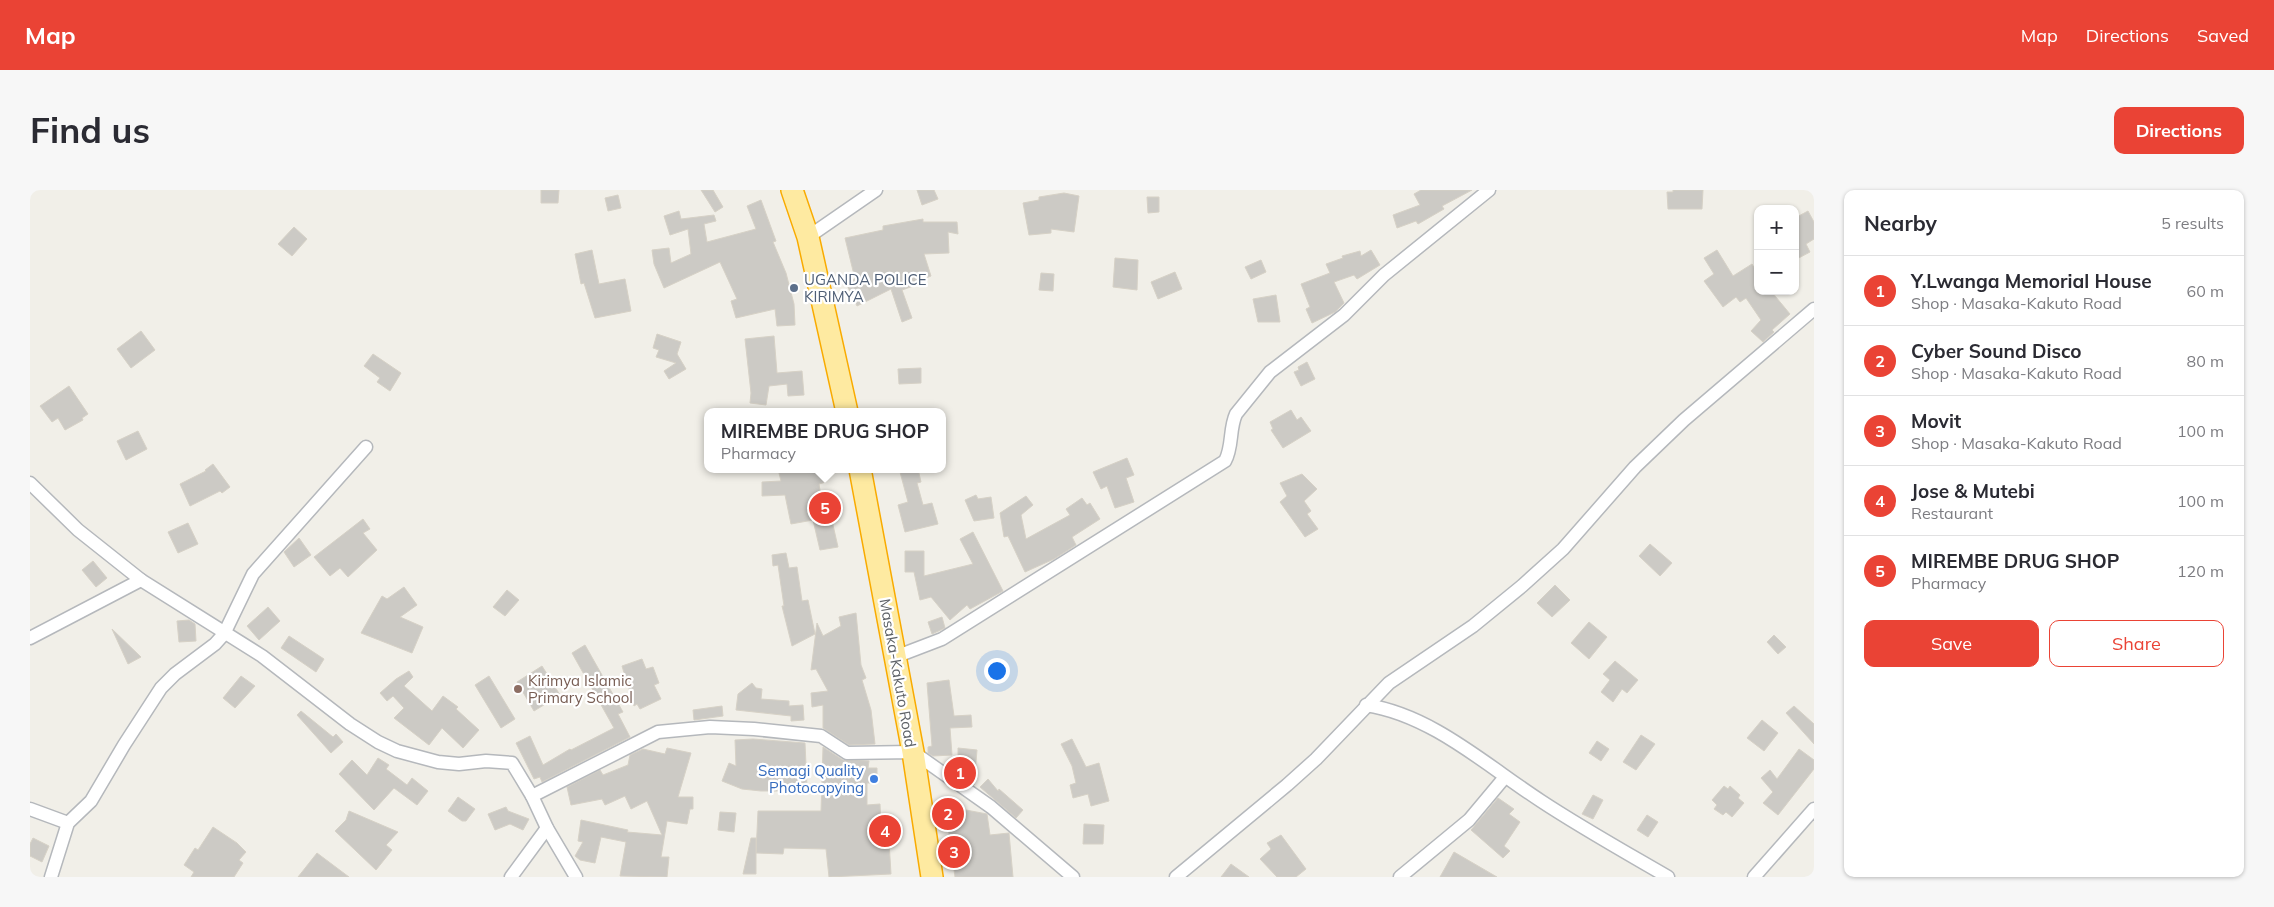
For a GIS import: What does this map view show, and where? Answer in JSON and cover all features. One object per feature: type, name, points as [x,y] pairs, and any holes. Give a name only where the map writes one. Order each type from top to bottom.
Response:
[{"type":"highway","points":[[792,190],[808,238],[846,408]]},
{"type":"highway","name":"Masaka-Kakuto Road","points":[[861,473],[913,752],[932,877]]},
{"type":"street","points":[[808,238],[876,190]]},
{"type":"street","points":[[895,657],[942,639],[1225,461],[1229,454],[1232,422],[1236,414],[1270,372],[1344,315],[1384,275],[1489,190]]},
{"type":"street","points":[[1176,877],[1316,759],[1389,683],[1472,626],[1522,586],[1563,549],[1635,467],[1684,420],[1814,309]]},
{"type":"street","points":[[51,877],[68,823],[91,801],[161,688],[175,674],[215,644],[224,634],[253,574],[366,447]]},
{"type":"street","points":[[30,483],[78,530],[141,580],[224,634],[262,656],[350,724],[378,742],[397,751],[438,762],[459,764],[486,761],[512,763],[576,877]]},
{"type":"street","points":[[30,638],[141,580]]},
{"type":"street","points":[[1366,705],[1390,711],[1451,738],[1557,812],[1668,877]]},
{"type":"street","points":[[532,796],[658,732],[710,727],[754,729],[821,736],[847,753],[913,752],[991,807],[1072,877]]},
{"type":"street","points":[[1400,877],[1469,820],[1505,777]]},
{"type":"street","points":[[30,809],[68,823]]},
{"type":"street","points":[[1754,877],[1814,809]]},
{"type":"street","points":[[511,877],[547,828]]},
{"type":"building","points":[[541,190],[559,190],[558,203],[541,203]]},
{"type":"building","points":[[701,190],[713,190],[723,207],[715,212]]},
{"type":"building","points":[[917,190],[934,190],[938,199],[922,205]]},
{"type":"building","points":[[1421,190],[1472,190],[1442,206],[1444,209],[1418,224],[1416,221],[1397,228],[1393,215],[1420,205],[1414,194]]},
{"type":"building","points":[[1673,190],[1703,190],[1702,209],[1668,209],[1667,192],[1673,192]]},
{"type":"building","points":[[1064,193],[1079,196],[1074,232],[1051,229],[1051,233],[1029,235],[1023,203],[1039,200],[1039,197]]},
{"type":"building","points":[[618,195],[621,208],[608,211],[605,198]]},
{"type":"building","points":[[1147,197],[1159,197],[1159,212],[1148,213]]},
{"type":"building","points":[[761,200],[776,241],[773,242],[786,273],[794,304],[795,325],[777,326],[775,309],[736,318],[731,301],[737,299],[720,262],[664,288],[654,264],[652,250],[669,248],[671,263],[691,254],[688,229],[670,235],[664,216],[679,211],[681,219],[714,215],[716,221],[704,224],[707,242],[756,229],[747,206]]},
{"type":"building","points":[[1808,211],[1814,222],[1814,239],[1806,244],[1810,252],[1799,258],[1799,250],[1799,216]]},
{"type":"building","points":[[923,219],[923,222],[957,222],[958,234],[948,232],[949,253],[924,254],[931,276],[921,280],[922,283],[902,290],[912,318],[902,322],[891,289],[857,306],[846,283],[855,279],[845,238],[883,230],[883,226]]},
{"type":"building","points":[[294,227],[307,239],[292,256],[278,244]]},
{"type":"building","points":[[592,250],[599,284],[625,279],[631,311],[595,318],[584,283],[581,284],[575,254]]},
{"type":"building","points":[[1371,250],[1380,265],[1357,279],[1354,275],[1334,282],[1344,303],[1335,312],[1312,323],[1306,309],[1310,307],[1301,284],[1330,273],[1326,264],[1343,258],[1342,256],[1360,251],[1361,256]]},
{"type":"building","points":[[1717,250],[1733,276],[1752,264],[1754,267],[1754,295],[1774,295],[1790,314],[1772,330],[1774,332],[1763,342],[1751,331],[1761,320],[1746,298],[1740,302],[1736,297],[1723,307],[1704,281],[1714,274],[1704,258]]},
{"type":"building","points":[[1115,258],[1138,260],[1137,290],[1113,287]]},
{"type":"building","points":[[1261,260],[1266,272],[1251,279],[1245,267]]},
{"type":"building","points":[[1175,272],[1182,289],[1158,299],[1151,282]]},
{"type":"building","points":[[1041,273],[1054,274],[1053,291],[1039,290]]},
{"type":"building","points":[[1276,295],[1280,322],[1258,322],[1253,299]]},
{"type":"building","points":[[141,331],[155,350],[131,368],[117,349]]},
{"type":"building","points":[[657,334],[681,342],[677,354],[686,369],[669,379],[664,371],[676,363],[656,357],[659,350],[653,348]]},
{"type":"building","points":[[774,336],[777,373],[802,371],[804,395],[788,396],[787,384],[769,386],[766,405],[750,403],[751,393],[745,339]]},
{"type":"building","points":[[373,354],[401,373],[390,391],[377,382],[380,378],[364,366]]},
{"type":"building","points":[[1307,362],[1315,379],[1301,386],[1294,372],[1299,370],[1298,367]]},
{"type":"building","points":[[921,368],[921,383],[899,384],[898,369]]},
{"type":"building","points":[[69,386],[88,414],[82,418],[83,420],[65,430],[58,418],[52,422],[40,406]]},
{"type":"building","points":[[1291,410],[1297,420],[1301,417],[1311,431],[1283,448],[1271,430],[1273,429],[1270,422]]},
{"type":"building","points":[[138,431],[147,449],[126,460],[117,441]]},
{"type":"building","points":[[1127,458],[1134,475],[1126,478],[1134,502],[1115,508],[1107,486],[1101,489],[1093,472]]},
{"type":"building","points":[[213,464],[230,487],[222,493],[220,491],[190,506],[180,484],[206,471]]},
{"type":"building","points":[[779,473],[824,473],[826,482],[819,484],[824,514],[830,512],[838,547],[820,550],[813,520],[791,524],[785,495],[762,496],[762,482],[781,481]]},
{"type":"building","points":[[900,473],[919,473],[921,482],[917,483],[923,505],[932,503],[938,524],[905,532],[898,505],[908,502]]},
{"type":"building","points":[[1302,474],[1317,489],[1304,501],[1311,511],[1307,514],[1318,529],[1305,537],[1280,502],[1287,496],[1280,483]]},
{"type":"building","points":[[976,495],[978,499],[991,497],[994,518],[974,521],[965,500]]},
{"type":"building","points":[[1026,496],[1033,505],[1021,515],[1026,539],[1070,515],[1066,509],[1082,498],[1087,505],[1090,503],[1100,519],[1072,537],[1076,545],[1054,559],[1025,572],[1008,536],[1004,537],[1000,513]]},
{"type":"building","points":[[363,519],[370,529],[363,533],[377,550],[348,577],[340,568],[330,576],[314,557]]},
{"type":"building","points":[[188,523],[198,544],[178,553],[168,532]]},
{"type":"building","points":[[973,532],[1003,591],[970,609],[967,605],[950,620],[931,597],[920,600],[914,572],[905,572],[905,551],[924,551],[924,576],[973,564],[960,539]]},
{"type":"building","points":[[299,538],[311,555],[294,567],[284,552]]},
{"type":"building","points":[[1650,544],[1672,563],[1660,576],[1639,556]]},
{"type":"building","points":[[786,553],[789,568],[797,567],[802,601],[808,600],[815,634],[792,646],[782,606],[784,606],[778,565],[773,566],[772,555]]},
{"type":"building","points":[[93,561],[107,578],[96,587],[82,570]]},
{"type":"building","points":[[1555,585],[1570,600],[1552,617],[1537,603]]},
{"type":"building","points":[[404,587],[417,605],[400,617],[423,627],[412,653],[361,633],[382,596],[387,599]]},
{"type":"building","points":[[507,590],[519,600],[505,616],[493,607]]},
{"type":"building","points":[[268,607],[280,621],[259,640],[247,626]]},
{"type":"building","points":[[856,613],[861,665],[866,678],[862,680],[871,710],[875,744],[849,745],[823,728],[823,705],[812,707],[811,693],[828,691],[816,669],[811,670],[817,623],[823,636],[841,626],[839,617]]},
{"type":"building","points":[[942,617],[945,628],[932,634],[928,622]]},
{"type":"building","points":[[189,620],[195,624],[196,641],[179,642],[177,621]]},
{"type":"building","points":[[1589,622],[1607,637],[1589,659],[1571,643]]},
{"type":"building","points":[[112,629],[141,657],[128,664]]},
{"type":"building","points":[[1774,635],[1786,647],[1778,654],[1767,642]]},
{"type":"building","points":[[289,636],[324,659],[316,672],[281,648]]},
{"type":"building","points":[[585,645],[623,712],[618,714],[630,737],[542,782],[540,777],[534,779],[516,743],[530,736],[543,765],[570,749],[614,728],[572,653]]},
{"type":"building","points":[[642,659],[646,669],[653,667],[659,683],[654,685],[661,699],[640,709],[637,704],[634,706],[622,666]]},
{"type":"building","points":[[1615,661],[1638,680],[1627,693],[1622,689],[1613,702],[1601,692],[1610,680],[1603,674]]},
{"type":"building","points":[[542,666],[560,695],[534,711],[517,682]]},
{"type":"building","points":[[409,671],[413,677],[404,686],[432,711],[443,696],[458,707],[456,709],[479,730],[463,748],[442,728],[429,745],[394,718],[404,708],[393,696],[387,701],[380,693]]},
{"type":"building","points":[[241,676],[255,686],[235,708],[223,698]]},
{"type":"building","points":[[489,676],[515,719],[501,728],[475,685]]},
{"type":"building","points":[[949,680],[954,716],[971,715],[972,727],[950,728],[952,755],[933,756],[928,753],[928,747],[932,746],[927,683]]},
{"type":"building","points":[[752,683],[756,688],[762,689],[761,699],[789,701],[789,706],[803,705],[804,720],[791,721],[791,716],[736,710],[738,694]]},
{"type":"building","points":[[722,706],[723,716],[694,720],[693,710]]},
{"type":"building","points":[[1794,706],[1814,724],[1814,744],[1786,713]]},
{"type":"building","points":[[301,711],[333,737],[336,734],[343,742],[331,753],[297,715]]},
{"type":"building","points":[[1762,720],[1778,733],[1764,751],[1747,738]]},
{"type":"building","points":[[1641,735],[1655,744],[1636,770],[1623,762]]},
{"type":"building","points":[[753,739],[805,743],[807,787],[790,786],[791,788],[783,791],[761,791],[742,789],[722,781],[729,763],[736,766],[735,740]]},
{"type":"building","points":[[1072,739],[1086,767],[1099,763],[1109,801],[1091,806],[1088,794],[1073,798],[1070,785],[1076,783],[1072,766],[1061,744]]},
{"type":"building","points":[[1597,741],[1609,749],[1601,761],[1589,753]]},
{"type":"building","points":[[823,747],[843,760],[869,761],[868,768],[877,768],[877,783],[867,783],[867,805],[880,804],[881,826],[888,825],[891,874],[829,877],[826,849],[784,848],[783,854],[756,853],[758,811],[821,811]]},
{"type":"building","points":[[667,748],[691,753],[678,797],[693,797],[693,809],[690,809],[687,824],[667,821],[661,857],[669,857],[667,877],[620,876],[626,842],[601,837],[595,863],[580,860],[575,856],[583,842],[578,841],[581,820],[628,830],[627,832],[662,835],[647,801],[631,809],[625,796],[605,805],[602,799],[571,805],[567,787],[600,770],[603,775],[628,765],[630,755],[643,749],[665,754]]},
{"type":"building","points":[[958,748],[977,750],[974,785],[958,767]]},
{"type":"building","points":[[1799,749],[1814,760],[1814,769],[1778,815],[1763,803],[1773,792],[1761,778],[1770,770],[1777,779]]},
{"type":"building","points":[[378,758],[389,765],[386,769],[407,785],[412,778],[428,791],[417,805],[394,788],[374,810],[339,774],[352,760],[367,775]]},
{"type":"building","points":[[988,779],[998,791],[999,789],[1023,810],[1016,818],[980,787]]},
{"type":"building","points":[[1724,786],[1728,789],[1730,786],[1740,795],[1738,798],[1744,803],[1732,817],[1726,812],[1723,815],[1714,809],[1717,805],[1712,800]]},
{"type":"building","points":[[1593,795],[1603,800],[1593,819],[1582,814]]},
{"type":"building","points":[[458,797],[475,809],[466,821],[462,821],[448,811]]},
{"type":"building","points":[[1498,798],[1514,809],[1509,814],[1520,822],[1504,846],[1510,851],[1503,858],[1471,830]]},
{"type":"building","points":[[506,807],[508,811],[529,819],[523,830],[510,824],[495,830],[488,814]]},
{"type":"building","points":[[966,810],[987,814],[990,835],[1009,833],[1013,877],[955,877],[946,812]]},
{"type":"building","points":[[349,811],[398,832],[386,845],[392,850],[376,870],[335,831],[346,820]]},
{"type":"building","points":[[720,812],[736,813],[734,832],[718,830]]},
{"type":"building","points":[[1647,815],[1658,822],[1648,837],[1637,830]]},
{"type":"building","points":[[1084,824],[1104,825],[1103,844],[1083,844]]},
{"type":"building","points":[[213,827],[237,843],[246,852],[239,860],[243,863],[234,877],[191,877],[194,872],[184,865],[195,848],[198,850]]},
{"type":"building","points":[[1281,835],[1306,869],[1296,877],[1277,877],[1260,859],[1271,849],[1267,843]]},
{"type":"building","points":[[33,838],[49,846],[42,862],[30,856],[30,844]]},
{"type":"building","points":[[751,838],[756,838],[756,874],[743,874]]},
{"type":"building","points":[[1454,852],[1497,877],[1440,877]]},
{"type":"building","points":[[317,853],[349,877],[298,877]]},
{"type":"building","points":[[1231,864],[1249,877],[1221,877]]},
{"type":"place","name":"UGANDA POLICE KIRIMYA","points":[[794,288]]},
{"type":"place","name":"MIREMBE DRUG SHOP","points":[[825,508]]},
{"type":"place","name":"Kirimya Islamic Primary School","points":[[518,689]]},
{"type":"place","name":"Y.Lwanga Memorial House","points":[[960,773]]},
{"type":"place","name":"Semagi Quality Photocopying","points":[[874,779]]},
{"type":"place","name":"Cyber Sound Disco","points":[[948,814]]},
{"type":"place","name":"Jose & Mutebi","points":[[885,831]]},
{"type":"place","name":"Movit","points":[[954,852]]}]
